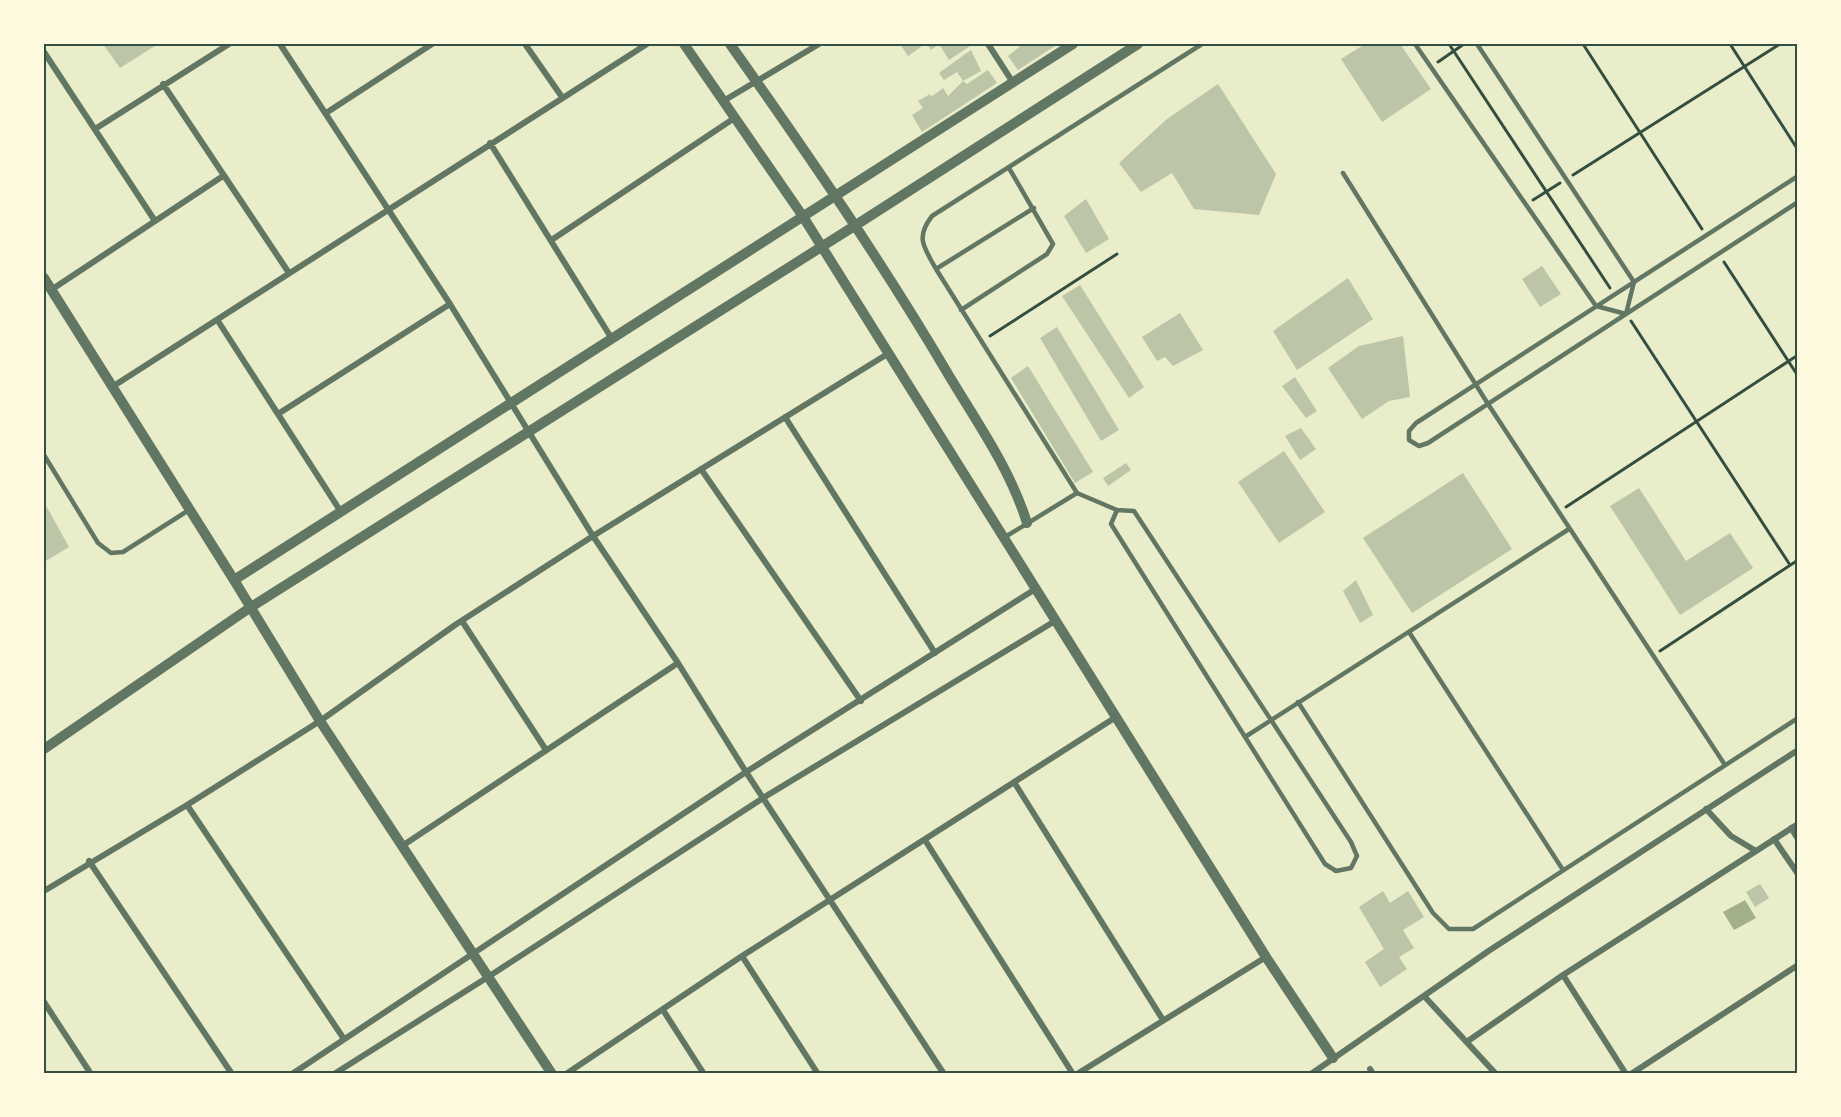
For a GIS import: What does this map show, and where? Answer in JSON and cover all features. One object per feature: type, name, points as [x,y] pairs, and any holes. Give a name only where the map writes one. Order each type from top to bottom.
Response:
[{"type":"street","points":[[94,129],[229,44]]},
{"type":"street","points":[[280,44],[450,304],[593,536],[944,1074]]},
{"type":"street","points":[[326,113],[429,44]]},
{"type":"street","points":[[525,44],[562,97]]},
{"type":"street","points":[[111,387],[218,321],[490,143],[647,44]]},
{"type":"street","points":[[684,44],[802,215],[1037,588],[1054,621],[1266,957],[1333,1058]]},
{"type":"street","points":[[730,44],[856,225],[1017,490],[1027,523]]},
{"type":"street","points":[[724,100],[819,44]]},
{"type":"street","points":[[988,44],[1012,81]]},
{"type":"street","points":[[234,580],[511,405],[802,215],[1072,44]]},
{"type":"street","points":[[44,749],[251,607],[856,225],[1136,44]]},
{"type":"street","points":[[44,52],[155,221]]},
{"type":"street","points":[[163,84],[289,273]]},
{"type":"street","points":[[553,239],[736,117]]},
{"type":"street","points":[[490,143],[553,239],[613,339]]},
{"type":"street","points":[[51,290],[223,176]]},
{"type":"street","points":[[44,278],[320,721],[552,1074]]},
{"type":"street","points":[[278,414],[450,304]]},
{"type":"street","points":[[218,321],[341,513]]},
{"type":"street","points":[[44,891],[89,861],[188,805],[320,721],[462,621],[593,536],[889,353]]},
{"type":"street","points":[[785,417],[935,653]]},
{"type":"street","points":[[701,468],[861,701]]},
{"type":"street","points":[[292,1074],[746,772],[1037,588]]},
{"type":"street","points":[[462,621],[546,750]]},
{"type":"street","points":[[334,1074],[763,798],[1054,621]]},
{"type":"street","points":[[401,847],[678,663]]},
{"type":"street","points":[[566,1074],[742,956],[1116,717]]},
{"type":"street","points":[[1311,1074],[1490,950],[1797,750]]},
{"type":"street","points":[[1014,783],[1163,1020]]},
{"type":"street","points":[[188,805],[344,1039]]},
{"type":"street","points":[[1706,809],[1731,836],[1756,851]]},
{"type":"street","points":[[1468,1041],[1563,975],[1797,824]]},
{"type":"street","points":[[1791,828],[1797,839]]},
{"type":"street","points":[[1774,839],[1797,874]]},
{"type":"street","points":[[925,840],[1075,1074],[1266,957]]},
{"type":"street","points":[[89,861],[232,1074]]},
{"type":"street","points":[[742,956],[818,1074]]},
{"type":"street","points":[[1631,1074],[1797,965]]},
{"type":"street","points":[[1563,975],[1626,1074]]},
{"type":"street","points":[[1425,997],[1496,1074]]},
{"type":"street","points":[[44,1002],[91,1074]]},
{"type":"street","points":[[663,1010],[704,1074]]},
{"type":"lane","points":[[1117,510],[1111,524],[1325,864],[1336,871],[1351,868],[1356,856],[1351,842],[1134,511],[1117,510],[1077,493],[961,310],[923,245],[922,229],[932,216],[1202,44]]},
{"type":"lane","points":[[1415,44],[1596,306],[1626,314]]},
{"type":"lane","points":[[1477,44],[1634,282],[1626,314]]},
{"type":"lane","points":[[961,310],[1047,254],[1053,244],[1009,168]]},
{"type":"lane","points":[[1343,173],[1488,404],[1725,765]]},
{"type":"lane","points":[[1797,176],[1416,423],[1408,431],[1409,440],[1419,446],[1428,443],[1797,202]]},
{"type":"lane","points":[[936,269],[1034,208]]},
{"type":"lane","points":[[44,455],[98,543],[111,553],[123,552],[189,510]]},
{"type":"lane","points":[[1005,537],[1077,493]]},
{"type":"lane","points":[[1245,737],[1569,529]]},
{"type":"lane","points":[[1409,632],[1563,870]]},
{"type":"lane","points":[[1298,702],[1433,913],[1449,929],[1473,929],[1797,718]]},
{"type":"path","points":[[1431,67],[1464,44]]},
{"type":"path","points":[[1583,44],[1706,235]]},
{"type":"path","points":[[1730,44],[1797,150]]},
{"type":"path","points":[[1526,204],[1780,44]]},
{"type":"path","points":[[981,342],[1117,254]]},
{"type":"path","points":[[1719,254],[1797,376]]},
{"type":"path","points":[[1558,512],[1797,355]]},
{"type":"path","points":[[1653,656],[1797,560]]},
{"type":"shaded area","points":[[1745,900],[1756,918],[1734,930],[1723,912]]},
{"type":"building","points":[[103,44],[158,44],[120,68]]},
{"type":"building","points":[[900,44],[919,44],[921,47],[908,56]]},
{"type":"building","points":[[927,44],[939,44],[931,50]]},
{"type":"building","points":[[939,44],[973,44],[949,60]]},
{"type":"building","points":[[1023,44],[1058,44],[1018,70],[1008,56]]},
{"type":"building","points":[[1365,44],[1400,44],[1431,89],[1382,122],[1341,59]]},
{"type":"building","points":[[971,50],[981,71],[963,81],[957,72],[944,80],[939,73]]},
{"type":"building","points":[[988,70],[997,83],[922,132],[912,115],[923,108],[918,101],[930,94],[931,97],[943,88],[948,96],[963,81],[967,84]]},
{"type":"building","points":[[1218,84],[1276,174],[1259,215],[1194,209],[1172,173],[1141,192],[1119,163],[1167,119]]},
{"type":"building","points":[[1086,199],[1109,239],[1086,253],[1064,216]]},
{"type":"building","points":[[1542,266],[1561,294],[1540,307],[1522,279]]},
{"type":"building","points":[[1348,278],[1373,319],[1297,370],[1273,331]]},
{"type":"building","points":[[1080,285],[1144,387],[1129,398],[1062,296]]},
{"type":"building","points":[[1180,313],[1203,350],[1173,366],[1165,357],[1157,361],[1142,337]]},
{"type":"building","points":[[1057,327],[1119,430],[1101,441],[1040,338]]},
{"type":"building","points":[[1403,336],[1410,397],[1389,401],[1362,419],[1328,368],[1359,346]]},
{"type":"building","points":[[1028,366],[1093,472],[1075,483],[1011,378]]},
{"type":"building","points":[[1295,377],[1317,411],[1306,418],[1282,386]]},
{"type":"building","points":[[1301,428],[1316,449],[1300,460],[1285,436]]},
{"type":"building","points":[[1284,451],[1325,512],[1279,543],[1238,482]]},
{"type":"building","points":[[1126,463],[1131,470],[1108,486],[1103,478]]},
{"type":"building","points":[[1463,473],[1512,549],[1412,613],[1363,538]]},
{"type":"building","points":[[1639,488],[1686,561],[1730,533],[1753,568],[1680,615],[1610,506]]},
{"type":"building","points":[[44,502],[69,547],[44,562]]},
{"type":"building","points":[[1356,580],[1373,615],[1360,623],[1343,591]]},
{"type":"building","points":[[1760,884],[1769,898],[1755,907],[1746,892]]},
{"type":"building","points":[[1383,891],[1390,903],[1408,891],[1424,917],[1403,930],[1414,948],[1399,957],[1407,969],[1380,987],[1365,962],[1384,949],[1359,907]]}]
